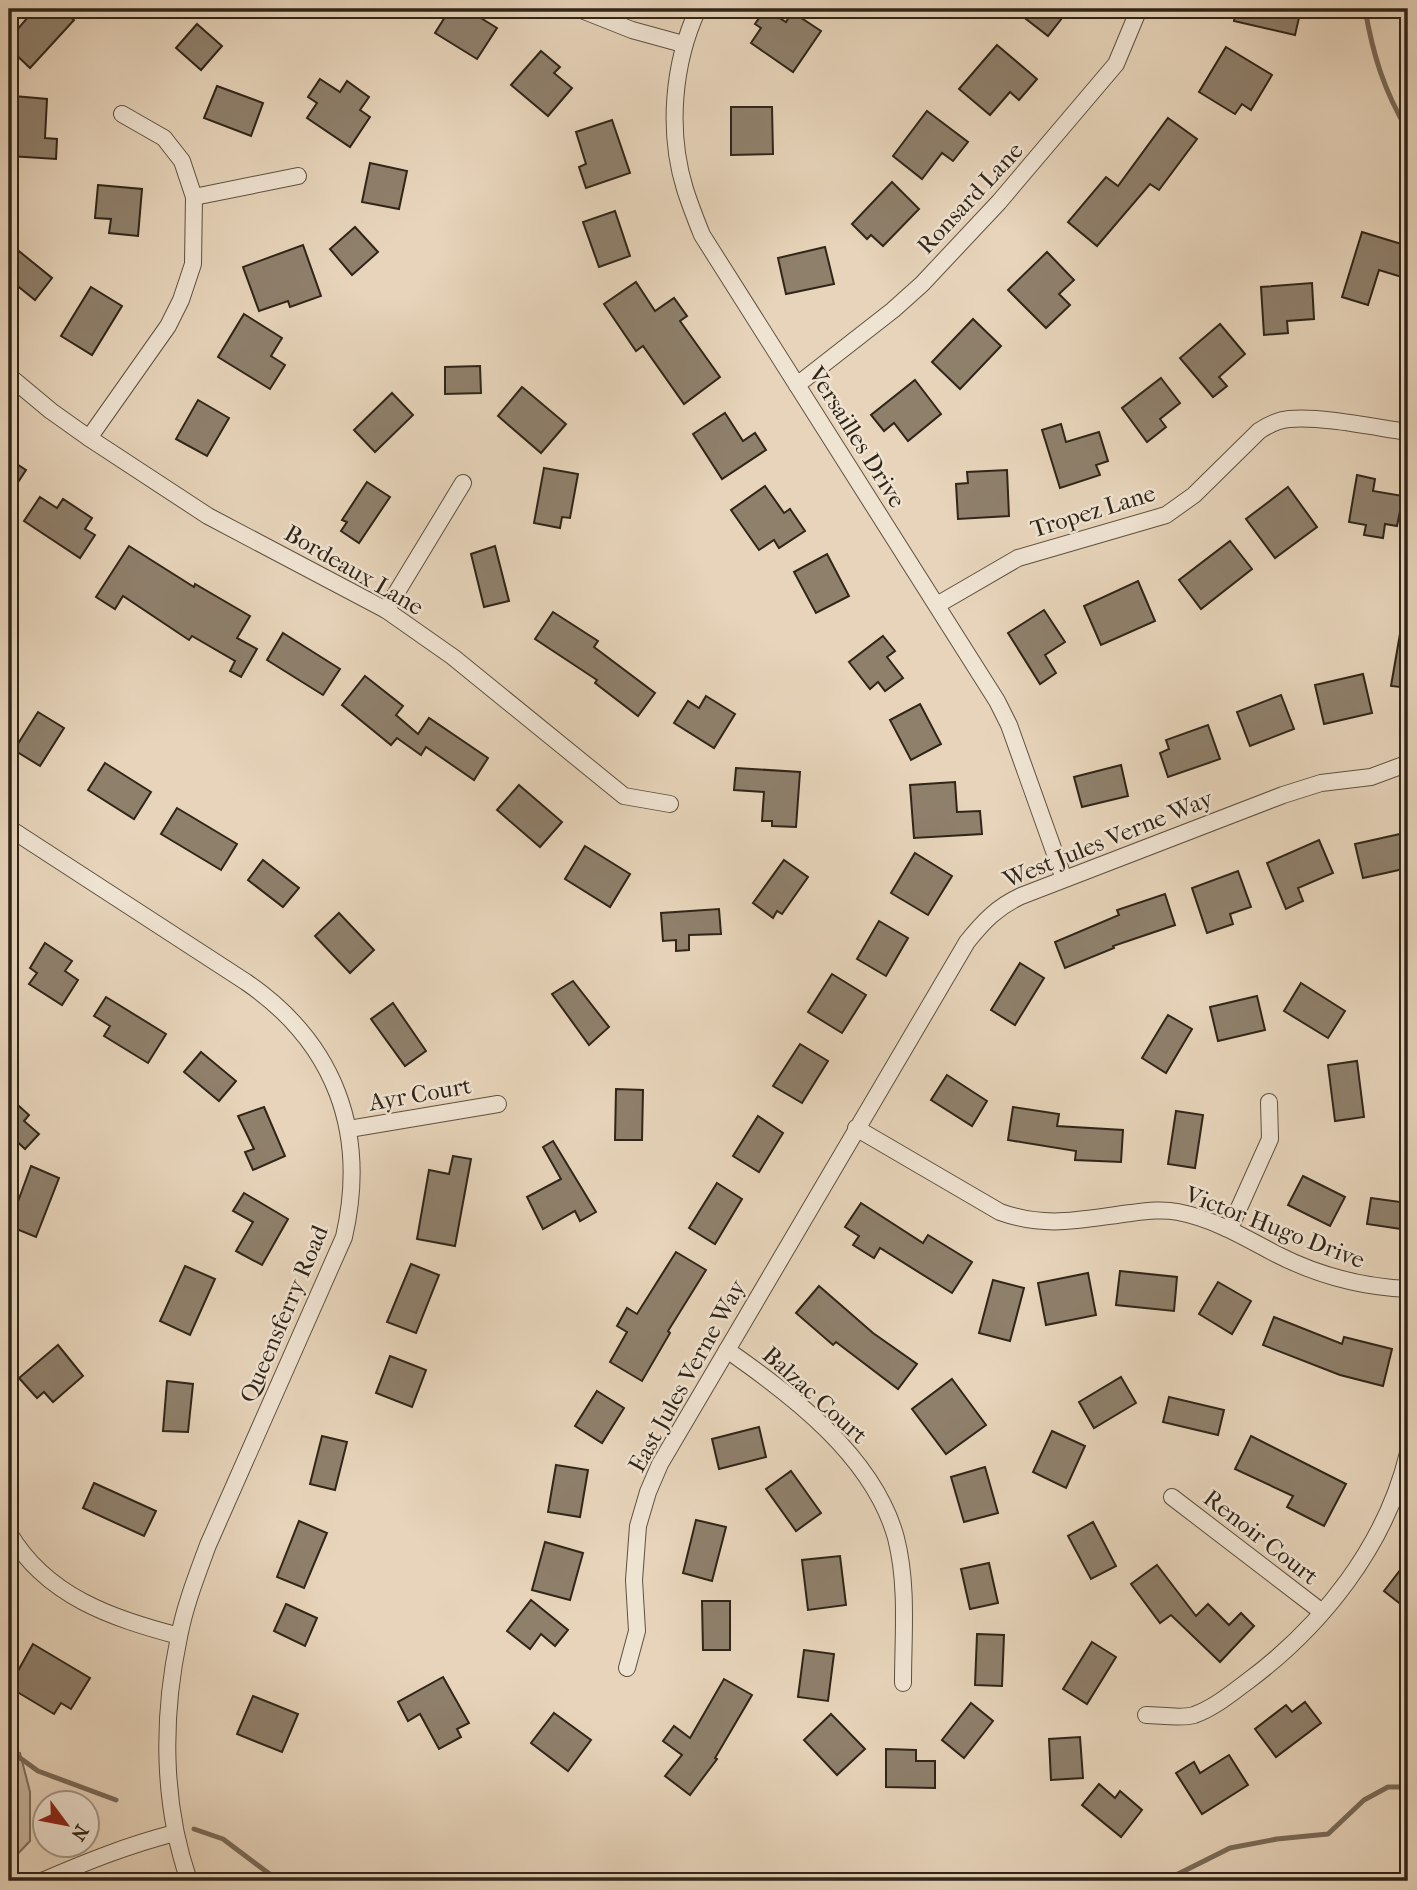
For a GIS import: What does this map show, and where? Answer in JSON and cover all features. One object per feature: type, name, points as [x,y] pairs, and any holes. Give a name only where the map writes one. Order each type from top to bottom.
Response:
[{"type":"street","points":[[579,9],[632,30],[683,44]]},
{"type":"street","name":"Versailles Drive","points":[[698,9],[683,44],[675,118],[678,158],[685,188],[702,235],[998,701],[1064,878]]},
{"type":"street","name":"Ronsard Lane","points":[[797,385],[922,284],[999,202],[1116,64],[1139,9]]},
{"type":"street","points":[[89,438],[168,326],[181,300],[193,264],[194,197],[182,161],[164,138],[122,114]]},
{"type":"street","points":[[194,197],[298,176]]},
{"type":"street","name":"Bordeaux Lane","points":[[9,376],[89,438],[208,516],[386,610],[464,665],[624,796],[670,804]]},
{"type":"street","name":"Tropez Lane","points":[[937,605],[1018,558],[1166,515],[1194,495],[1259,431],[1270,424],[1288,419],[1315,419],[1408,432]]},
{"type":"street","points":[[386,610],[463,483]]},
{"type":"street","name":"West Jules Verne Way","points":[[856,1128],[967,942],[988,915],[1003,904],[1064,878],[1283,795],[1321,783],[1371,777],[1406,764]]},
{"type":"street","name":"Queensferry Road","points":[[9,828],[246,982],[279,1007],[301,1030],[331,1077],[349,1129],[352,1186],[344,1237],[208,1545],[179,1636],[168,1732],[169,1781],[175,1833],[189,1881]]},
{"type":"street","points":[[1230,1228],[1270,1139],[1269,1102]]},
{"type":"street","name":"Ayr Court","points":[[349,1129],[498,1104]]},
{"type":"street","name":"Victor Hugo Drive","points":[[856,1128],[1000,1212],[1017,1218],[1034,1222],[1058,1222],[1158,1210],[1178,1212],[1230,1228],[1277,1254],[1330,1276],[1368,1286],[1408,1289]]},
{"type":"street","name":"East Jules Verne Way","points":[[627,1668],[638,1631],[635,1553],[638,1526],[648,1492],[660,1464],[856,1128]]},
{"type":"street","name":"Balzac Court","points":[[727,1349],[754,1368],[829,1431],[849,1452],[879,1496],[895,1537],[904,1586],[903,1683]]},
{"type":"street","points":[[1146,1715],[1193,1715],[1222,1700],[1280,1657],[1322,1612],[1360,1563],[1402,1496],[1408,1453]]},
{"type":"street","name":"Renoir Court","points":[[1172,1497],[1322,1612]]},
{"type":"street","points":[[9,1533],[26,1557],[75,1598],[114,1618],[179,1636]]},
{"type":"street","points":[[42,1881],[93,1858],[175,1833]]},
{"type":"shaded area","points":[[9,1750],[20,1753],[30,1792],[30,1841],[9,1863]]},
{"type":"building","points":[[35,9],[61,9],[74,20],[30,68],[9,48],[9,39]]},
{"type":"building","points":[[450,9],[466,9],[497,28],[477,59],[435,33]]},
{"type":"building","points":[[765,9],[786,22],[792,12],[821,31],[793,72],[751,43],[761,28],[755,24]]},
{"type":"building","points":[[1013,9],[1069,9],[1048,36]]},
{"type":"building","points":[[1236,9],[1301,9],[1295,35],[1234,21]]},
{"type":"building","points":[[197,24],[222,46],[201,70],[176,48]]},
{"type":"building","points":[[997,45],[1037,79],[1019,100],[1010,92],[990,115],[959,89]]},
{"type":"building","points":[[1226,47],[1272,75],[1251,110],[1242,104],[1235,114],[1199,92]]},
{"type":"building","points":[[541,51],[560,67],[554,73],[572,88],[548,116],[511,85]]},
{"type":"building","points":[[320,79],[340,92],[347,81],[369,97],[360,110],[370,117],[350,147],[307,118],[317,103],[308,97]]},
{"type":"building","points":[[217,86],[263,103],[251,136],[204,118]]},
{"type":"building","points":[[14,96],[47,99],[45,138],[57,139],[56,159],[10,156]]},
{"type":"building","points":[[731,107],[772,107],[773,154],[731,155]]},
{"type":"building","points":[[927,111],[968,142],[953,161],[942,153],[922,179],[893,156]]},
{"type":"building","points":[[1168,118],[1197,139],[1159,190],[1150,184],[1097,246],[1068,222],[1106,177],[1118,186]]},
{"type":"building","points":[[612,120],[630,173],[586,188],[579,167],[586,164],[576,132]]},
{"type":"building","points":[[370,163],[407,171],[399,209],[362,202]]},
{"type":"building","points":[[892,182],[919,209],[883,246],[871,235],[867,239],[852,224]]},
{"type":"building","points":[[98,185],[142,189],[138,236],[109,233],[111,219],[95,218]]},
{"type":"building","points":[[615,211],[630,256],[599,267],[583,222]]},
{"type":"building","points":[[355,227],[378,252],[352,275],[330,249]]},
{"type":"building","points":[[1362,232],[1408,246],[1408,279],[1379,270],[1368,305],[1342,297]]},
{"type":"building","points":[[9,243],[52,278],[35,300],[9,279]]},
{"type":"building","points":[[303,245],[321,296],[290,307],[288,301],[259,311],[243,267]]},
{"type":"building","points":[[825,247],[834,284],[786,294],[778,258]]},
{"type":"building","points":[[1047,252],[1074,280],[1059,294],[1070,305],[1046,328],[1008,290]]},
{"type":"building","points":[[636,282],[655,311],[674,298],[687,316],[680,321],[720,377],[684,404],[643,346],[636,351],[604,304]]},
{"type":"building","points":[[1312,283],[1314,319],[1287,321],[1288,333],[1264,335],[1261,287]]},
{"type":"building","points":[[91,287],[122,306],[92,355],[61,336]]},
{"type":"building","points":[[244,314],[282,338],[271,356],[285,365],[270,389],[218,357]]},
{"type":"building","points":[[973,319],[1001,346],[960,389],[932,362]]},
{"type":"building","points":[[1220,324],[1245,354],[1219,377],[1227,386],[1213,397],[1180,358]]},
{"type":"building","points":[[480,366],[481,393],[445,394],[445,367]]},
{"type":"building","points":[[1161,378],[1180,403],[1160,419],[1166,427],[1147,442],[1122,408]]},
{"type":"building","points":[[915,380],[941,414],[908,441],[894,423],[884,431],[871,415]]},
{"type":"building","points":[[522,387],[566,424],[541,453],[498,416]]},
{"type":"building","points":[[392,393],[413,415],[375,452],[354,430]]},
{"type":"building","points":[[198,400],[229,418],[207,456],[176,439]]},
{"type":"building","points":[[725,413],[743,441],[755,433],[766,450],[722,479],[693,434]]},
{"type":"building","points":[[1061,424],[1066,442],[1099,432],[1108,461],[1096,465],[1100,475],[1060,488],[1042,430]]},
{"type":"building","points":[[9,459],[26,470],[9,496]]},
{"type":"building","points":[[544,468],[578,474],[570,518],[562,517],[560,528],[534,523]]},
{"type":"building","points":[[1007,470],[1009,516],[958,519],[956,484],[968,483],[967,472]]},
{"type":"building","points":[[1357,475],[1375,479],[1373,491],[1403,496],[1397,526],[1385,524],[1383,538],[1364,535],[1366,525],[1349,522]]},
{"type":"building","points":[[367,482],[390,497],[359,543],[341,531],[347,522],[342,520]]},
{"type":"building","points":[[765,486],[784,513],[790,509],[805,531],[779,548],[774,540],[759,550],[731,510]]},
{"type":"building","points":[[1288,487],[1317,527],[1275,558],[1246,519]]},
{"type":"building","points":[[40,497],[57,508],[63,499],[92,518],[85,529],[95,535],[80,558],[24,521]]},
{"type":"building","points":[[1230,541],[1252,569],[1201,609],[1179,580]]},
{"type":"building","points":[[129,546],[194,587],[195,584],[250,616],[237,638],[257,649],[241,677],[230,671],[235,661],[192,636],[189,640],[123,596],[115,609],[96,597]]},
{"type":"building","points":[[495,546],[509,601],[484,607],[471,554]]},
{"type":"building","points":[[827,554],[849,596],[816,613],[794,572]]},
{"type":"building","points":[[1138,581],[1155,621],[1101,645],[1084,606]]},
{"type":"building","points":[[1044,610],[1065,642],[1045,655],[1056,673],[1040,684],[1008,633]]},
{"type":"building","points":[[553,612],[598,641],[594,647],[655,693],[638,716],[595,683],[597,680],[535,639]]},
{"type":"building","points":[[1401,628],[1408,628],[1408,688],[1391,686]]},
{"type":"building","points":[[283,633],[340,669],[323,695],[267,660]]},
{"type":"building","points":[[883,636],[895,651],[887,657],[903,678],[885,691],[878,682],[870,689],[849,662]]},
{"type":"building","points":[[1363,674],[1372,713],[1324,724],[1315,685]]},
{"type":"building","points":[[365,676],[403,706],[396,715],[418,734],[429,718],[488,758],[474,780],[426,747],[421,755],[397,738],[391,745],[342,705]]},
{"type":"building","points":[[1281,695],[1294,729],[1250,746],[1237,712]]},
{"type":"building","points":[[706,696],[735,714],[714,748],[674,723],[688,701],[699,708]]},
{"type":"building","points":[[920,704],[941,744],[911,760],[890,720]]},
{"type":"building","points":[[38,712],[64,728],[40,766],[14,750]]},
{"type":"building","points":[[1208,725],[1220,759],[1168,777],[1160,753],[1169,749],[1166,740]]},
{"type":"building","points":[[105,763],[151,792],[134,819],[88,790]]},
{"type":"building","points":[[1121,765],[1128,796],[1082,807],[1074,777]]},
{"type":"building","points":[[736,768],[800,772],[796,827],[772,826],[772,821],[762,821],[764,792],[734,790]]},
{"type":"building","points":[[955,782],[957,812],[980,811],[982,834],[914,838],[910,785]]},
{"type":"building","points":[[519,785],[562,822],[540,847],[497,810]]},
{"type":"building","points":[[177,808],[237,844],[221,870],[161,834]]},
{"type":"building","points":[[1400,834],[1408,868],[1363,878],[1355,844]]},
{"type":"building","points":[[1319,840],[1333,873],[1298,888],[1303,901],[1286,909],[1267,863]]},
{"type":"building","points":[[585,846],[630,874],[610,907],[565,879]]},
{"type":"building","points":[[915,853],[952,876],[928,915],[891,893]]},
{"type":"building","points":[[263,860],[299,888],[283,907],[248,880]]},
{"type":"building","points":[[784,860],[808,877],[782,914],[777,911],[773,918],[753,903]]},
{"type":"building","points":[[1238,871],[1251,907],[1230,914],[1233,924],[1207,933],[1192,888]]},
{"type":"building","points":[[1165,894],[1175,925],[1113,946],[1114,948],[1065,968],[1055,942],[1119,915],[1117,910]]},
{"type":"building","points":[[719,909],[721,934],[689,935],[689,950],[676,951],[676,940],[663,941],[661,913]]},
{"type":"building","points":[[339,913],[374,950],[350,973],[315,936]]},
{"type":"building","points":[[879,921],[908,938],[886,976],[857,959]]},
{"type":"building","points":[[45,943],[72,961],[65,971],[78,980],[62,1005],[29,984],[37,973],[30,968]]},
{"type":"building","points":[[1020,963],[1044,978],[1015,1025],[991,1010]]},
{"type":"building","points":[[832,974],[866,995],[842,1033],[808,1012]]},
{"type":"building","points":[[573,981],[609,1027],[589,1045],[552,994]]},
{"type":"building","points":[[1301,983],[1345,1011],[1328,1038],[1284,1011]]},
{"type":"building","points":[[1257,996],[1265,1030],[1218,1041],[1210,1007]]},
{"type":"building","points":[[106,997],[166,1034],[148,1063],[104,1036],[110,1026],[94,1016]]},
{"type":"building","points":[[393,1003],[426,1051],[405,1066],[371,1019]]},
{"type":"building","points":[[1168,1015],[1192,1029],[1166,1073],[1142,1058]]},
{"type":"building","points":[[800,1044],[828,1061],[802,1103],[773,1086]]},
{"type":"building","points":[[201,1052],[236,1081],[219,1101],[184,1072]]},
{"type":"building","points":[[1357,1061],[1364,1117],[1335,1121],[1328,1065]]},
{"type":"building","points":[[947,1075],[987,1101],[972,1126],[931,1100]]},
{"type":"building","points":[[616,1089],[643,1090],[642,1140],[615,1140]]},
{"type":"building","points":[[9,1097],[29,1115],[24,1121],[39,1134],[25,1149],[9,1134]]},
{"type":"building","points":[[264,1107],[285,1156],[253,1170],[245,1152],[254,1149],[238,1116]]},
{"type":"building","points":[[1013,1107],[1059,1114],[1057,1126],[1123,1130],[1121,1162],[1075,1160],[1076,1151],[1008,1140]]},
{"type":"building","points":[[1176,1111],[1203,1115],[1195,1168],[1168,1164]]},
{"type":"building","points":[[758,1116],[783,1133],[759,1172],[733,1156]]},
{"type":"building","points":[[553,1141],[596,1212],[580,1221],[575,1211],[543,1229],[527,1197],[561,1179],[543,1147]]},
{"type":"building","points":[[453,1156],[471,1159],[455,1246],[417,1239],[429,1170],[449,1174]]},
{"type":"building","points":[[31,1166],[59,1178],[36,1237],[9,1226]]},
{"type":"building","points":[[1303,1176],[1345,1197],[1330,1226],[1288,1205]]},
{"type":"building","points":[[717,1183],[742,1199],[715,1244],[689,1228]]},
{"type":"building","points":[[244,1193],[288,1219],[262,1265],[236,1251],[253,1222],[233,1211]]},
{"type":"building","points":[[1371,1198],[1408,1203],[1408,1230],[1367,1224]]},
{"type":"building","points":[[861,1203],[923,1243],[928,1235],[972,1262],[952,1293],[880,1248],[874,1258],[853,1245],[859,1236],[845,1227]]},
{"type":"building","points":[[676,1252],[706,1270],[668,1331],[670,1333],[642,1381],[610,1362],[627,1332],[617,1326],[627,1308],[637,1314]]},
{"type":"building","points":[[411,1264],[439,1275],[416,1333],[387,1322]]},
{"type":"building","points":[[185,1266],[215,1279],[190,1335],[160,1321]]},
{"type":"building","points":[[1120,1271],[1177,1277],[1174,1311],[1116,1305]]},
{"type":"building","points":[[1088,1273],[1096,1315],[1046,1325],[1038,1283]]},
{"type":"building","points":[[993,1280],[1024,1288],[1010,1341],[979,1333]]},
{"type":"building","points":[[1218,1282],[1251,1301],[1232,1334],[1199,1314]]},
{"type":"building","points":[[819,1286],[873,1333],[917,1364],[898,1389],[836,1342],[833,1345],[796,1313]]},
{"type":"building","points":[[1274,1317],[1342,1344],[1344,1337],[1392,1349],[1383,1386],[1340,1375],[1263,1345]]},
{"type":"building","points":[[58,1345],[83,1376],[53,1402],[44,1392],[37,1398],[19,1378]]},
{"type":"building","points":[[390,1356],[426,1370],[412,1407],[376,1393]]},
{"type":"building","points":[[1121,1377],[1136,1403],[1094,1428],[1079,1402]]},
{"type":"building","points":[[952,1379],[986,1425],[946,1454],[912,1409]]},
{"type":"building","points":[[167,1381],[193,1384],[188,1432],[163,1431]]},
{"type":"building","points":[[597,1391],[624,1408],[602,1443],[575,1426]]},
{"type":"building","points":[[1169,1397],[1224,1410],[1218,1435],[1163,1422]]},
{"type":"building","points":[[759,1427],[766,1457],[719,1469],[712,1439]]},
{"type":"building","points":[[1052,1431],[1085,1446],[1066,1488],[1033,1472]]},
{"type":"building","points":[[322,1436],[347,1442],[335,1490],[310,1484]]},
{"type":"building","points":[[1251,1436],[1346,1484],[1324,1526],[1287,1507],[1293,1496],[1235,1469]]},
{"type":"building","points":[[556,1465],[588,1470],[580,1517],[548,1512]]},
{"type":"building","points":[[985,1467],[998,1513],[964,1522],[951,1477]]},
{"type":"building","points":[[791,1471],[821,1513],[796,1531],[766,1489]]},
{"type":"building","points":[[94,1483],[156,1511],[144,1536],[83,1508]]},
{"type":"building","points":[[696,1520],[726,1527],[712,1581],[683,1573]]},
{"type":"building","points":[[299,1521],[327,1533],[304,1588],[277,1577]]},
{"type":"building","points":[[1093,1522],[1116,1566],[1091,1579],[1068,1536]]},
{"type":"building","points":[[545,1542],[583,1553],[570,1600],[532,1590]]},
{"type":"building","points":[[840,1556],[846,1605],[808,1610],[802,1560]]},
{"type":"building","points":[[1408,1560],[1408,1610],[1384,1591]]},
{"type":"building","points":[[989,1563],[998,1603],[970,1609],[961,1569]]},
{"type":"building","points":[[1157,1565],[1196,1616],[1208,1604],[1229,1625],[1241,1613],[1254,1626],[1220,1662],[1171,1615],[1160,1623],[1131,1584]]},
{"type":"building","points":[[531,1600],[568,1630],[555,1646],[541,1634],[530,1649],[507,1631]]},
{"type":"building","points":[[702,1601],[730,1601],[730,1650],[703,1650]]},
{"type":"building","points":[[286,1604],[317,1618],[305,1646],[274,1631]]},
{"type":"building","points":[[977,1634],[1004,1635],[1002,1686],[975,1685]]},
{"type":"building","points":[[1092,1642],[1116,1657],[1087,1704],[1063,1689]]},
{"type":"building","points":[[33,1644],[90,1678],[71,1709],[61,1703],[54,1714],[9,1687]]},
{"type":"building","points":[[804,1650],[834,1654],[828,1701],[798,1697]]},
{"type":"building","points":[[443,1677],[469,1723],[457,1729],[461,1737],[439,1749],[420,1714],[408,1721],[398,1702]]},
{"type":"building","points":[[724,1679],[752,1695],[715,1758],[717,1759],[690,1795],[665,1776],[682,1755],[663,1741],[674,1726],[690,1738]]},
{"type":"building","points":[[253,1696],[298,1714],[282,1752],[237,1734]]},
{"type":"building","points":[[1305,1702],[1321,1723],[1276,1757],[1255,1729],[1286,1705],[1292,1712]]},
{"type":"building","points":[[971,1703],[993,1721],[964,1758],[942,1740]]},
{"type":"building","points":[[554,1713],[591,1740],[568,1771],[531,1743]]},
{"type":"building","points":[[831,1714],[865,1749],[837,1775],[804,1740]]},
{"type":"building","points":[[1080,1737],[1083,1778],[1051,1780],[1049,1739]]},
{"type":"building","points":[[886,1749],[916,1750],[916,1761],[935,1761],[935,1788],[886,1787]]},
{"type":"building","points":[[1229,1755],[1248,1785],[1202,1814],[1176,1773],[1194,1762],[1200,1773]]},
{"type":"building","points":[[1099,1784],[1115,1798],[1120,1791],[1142,1810],[1121,1837],[1082,1805]]},
{"type":"waterway","points":[[1365,9],[1380,72],[1408,131]]},
{"type":"waterway","points":[[9,1750],[38,1771],[116,1800]]},
{"type":"waterway","points":[[1164,1881],[1230,1848],[1277,1839],[1328,1834],[1364,1800],[1388,1787],[1408,1787]]},
{"type":"waterway","points":[[194,1829],[223,1839],[279,1881]]}]
